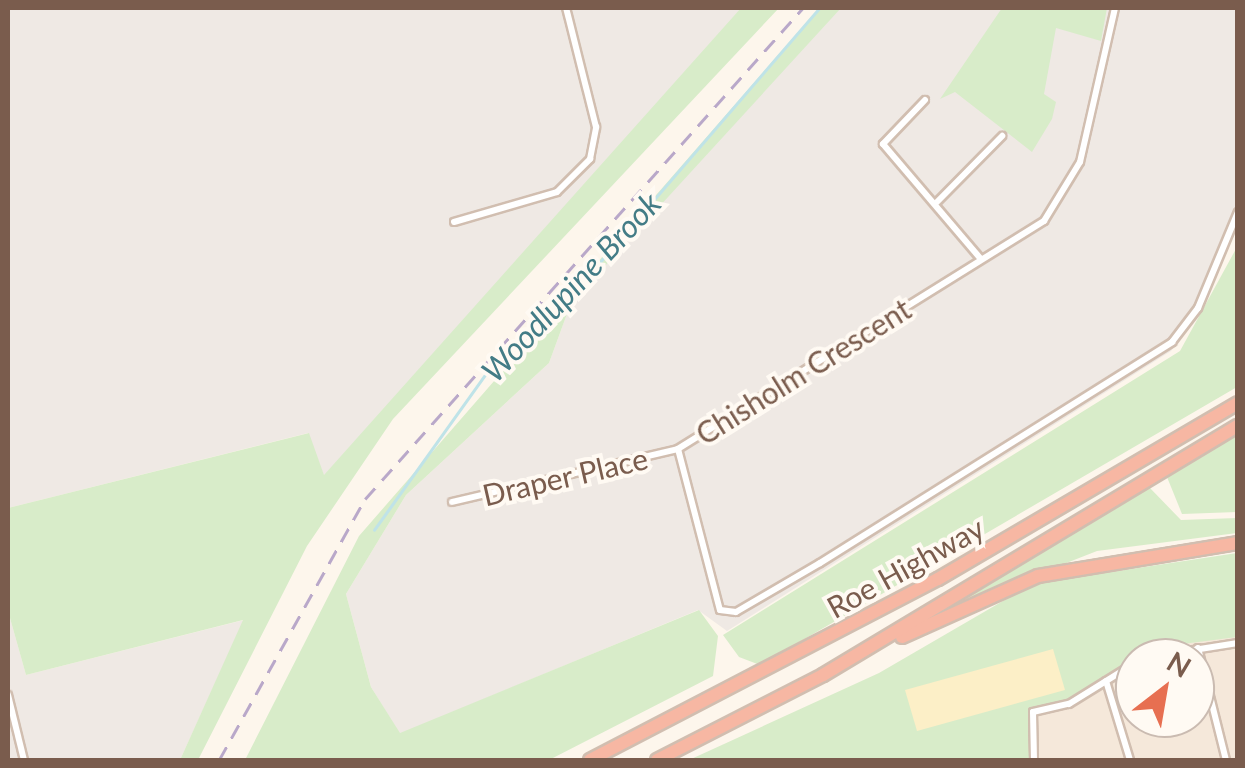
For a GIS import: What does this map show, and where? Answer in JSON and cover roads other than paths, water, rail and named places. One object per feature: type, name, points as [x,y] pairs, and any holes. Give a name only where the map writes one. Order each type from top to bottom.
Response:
[{"type":"highway","name":"Roe Highway","points":[[590,760],[870,616],[1186,435],[1238,401]]},
{"type":"highway","name":"Roe Highway","points":[[657,760],[823,675],[1238,426]]},
{"type":"highway","points":[[823,675],[1038,576],[1238,544]]},
{"type":"street","points":[[454,222],[557,192],[590,159],[596,127],[566,8]]},
{"type":"street","name":"Chisholm Crescent","points":[[1115,8],[1080,162],[1044,221],[678,449],[716,604],[731,614],[1172,342],[1198,308],[1238,212]]},
{"type":"street","points":[[925,100],[884,144],[937,202],[981,259]]},
{"type":"street","points":[[937,202],[1002,136]]},
{"type":"street","name":"Draper Place","points":[[452,502],[678,449]]},
{"type":"street","points":[[1034,760],[1033,712],[1115,675]]},
{"type":"street","points":[[1106,681],[1130,760]]},
{"type":"street","points":[[8,694],[24,760]]},
{"type":"street","points":[[1215,716],[1226,760]]},
{"type":"waterway","name":"Woodlupine Brook","points":[[374,530],[487,372],[550,320],[819,8]]},
{"type":"railway","points":[[219,760],[365,499],[803,8]]}]
